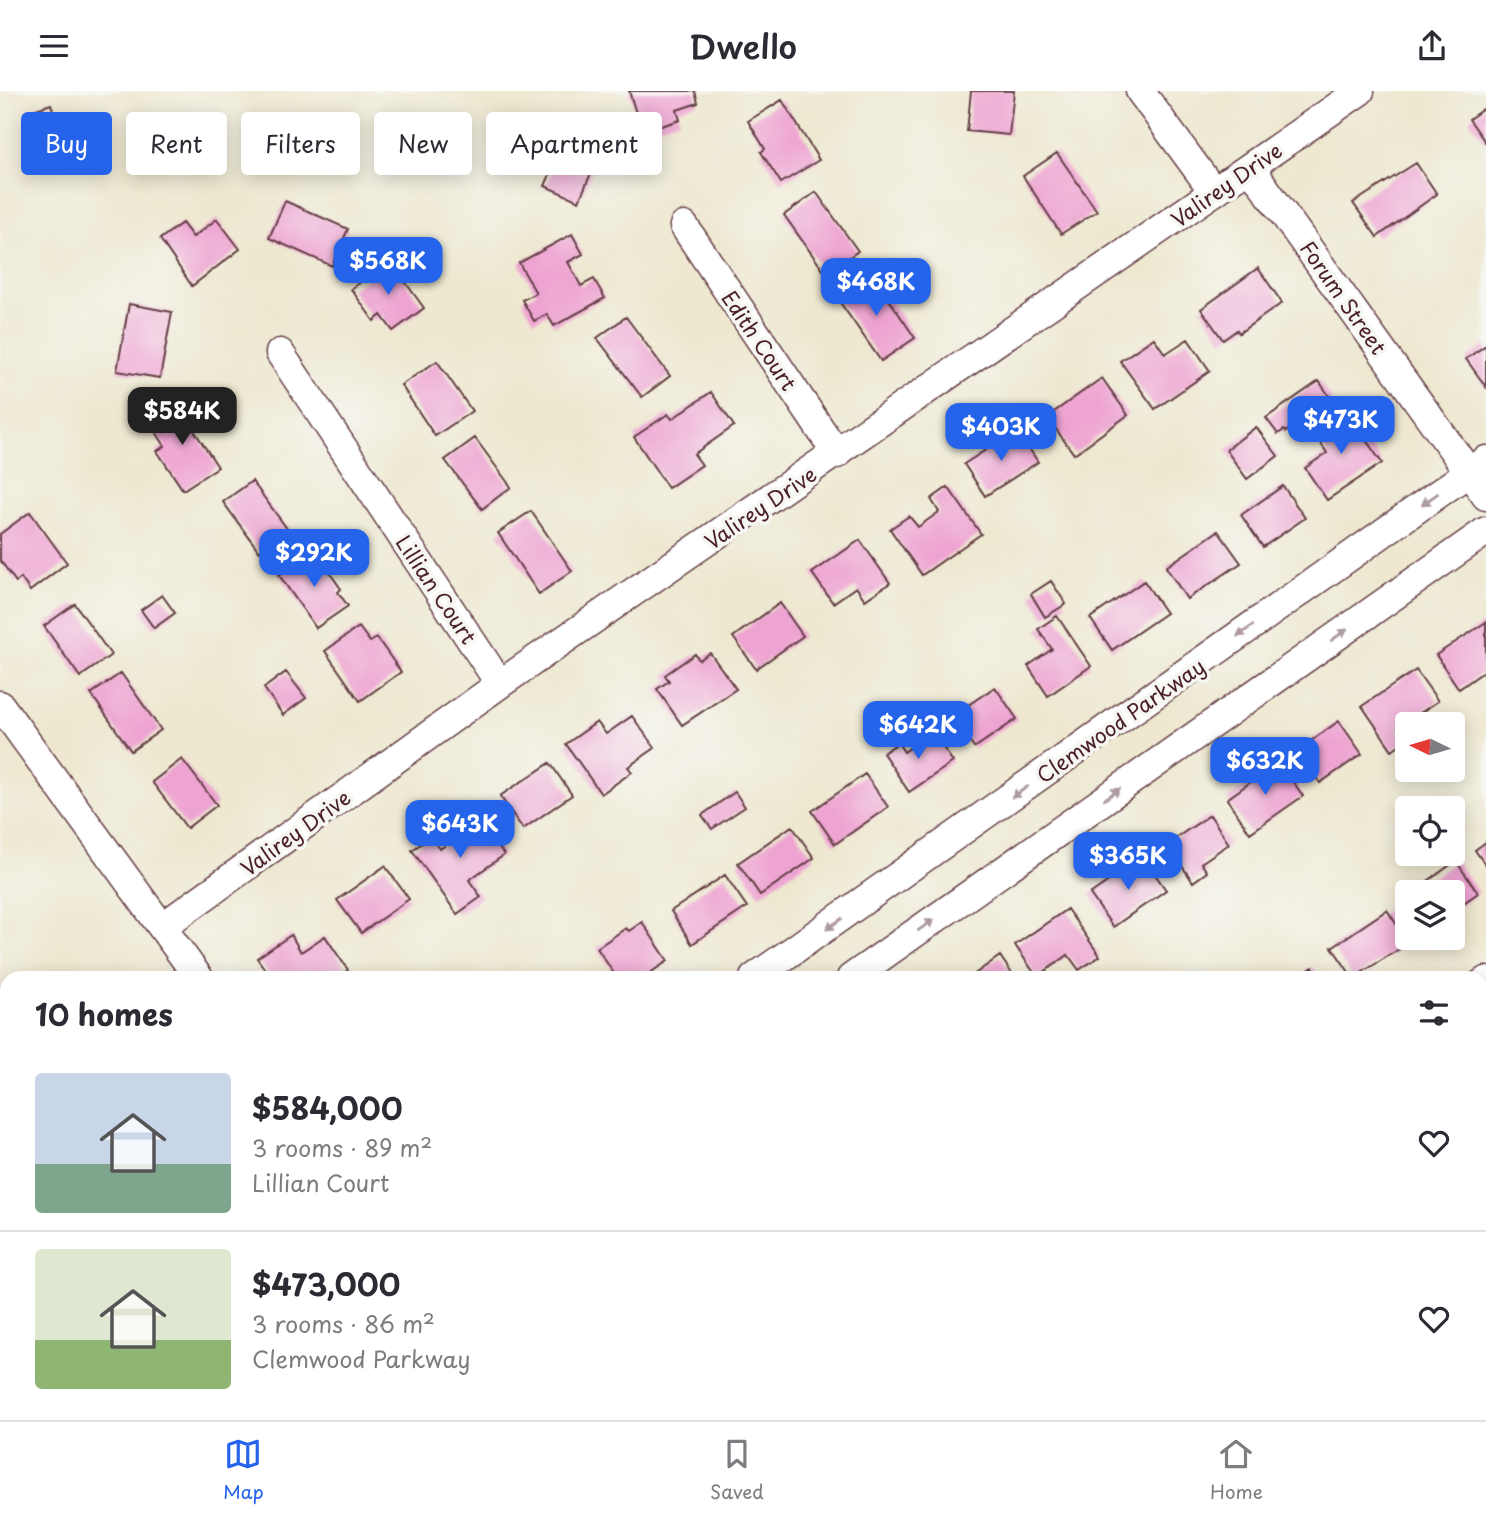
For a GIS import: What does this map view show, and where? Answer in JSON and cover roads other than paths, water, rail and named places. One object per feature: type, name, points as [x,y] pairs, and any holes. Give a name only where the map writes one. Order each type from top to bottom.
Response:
[{"type":"street","points":[[1140,91],[1214,192]]},
{"type":"street","name":"Valirey Drive","points":[[162,927],[500,684],[1360,91]]},
{"type":"street","name":"Forum Street","points":[[1250,167],[1477,466],[1486,496]]},
{"type":"street","name":"Edith Court","points":[[684,226],[837,454]]},
{"type":"street","name":"Lillian Court","points":[[280,353],[500,684]]},
{"type":"street","name":"Clemwood Parkway","points":[[764,971],[1477,466]]},
{"type":"street","points":[[860,971],[1486,531]]},
{"type":"street","points":[[0,705],[195,971]]}]
